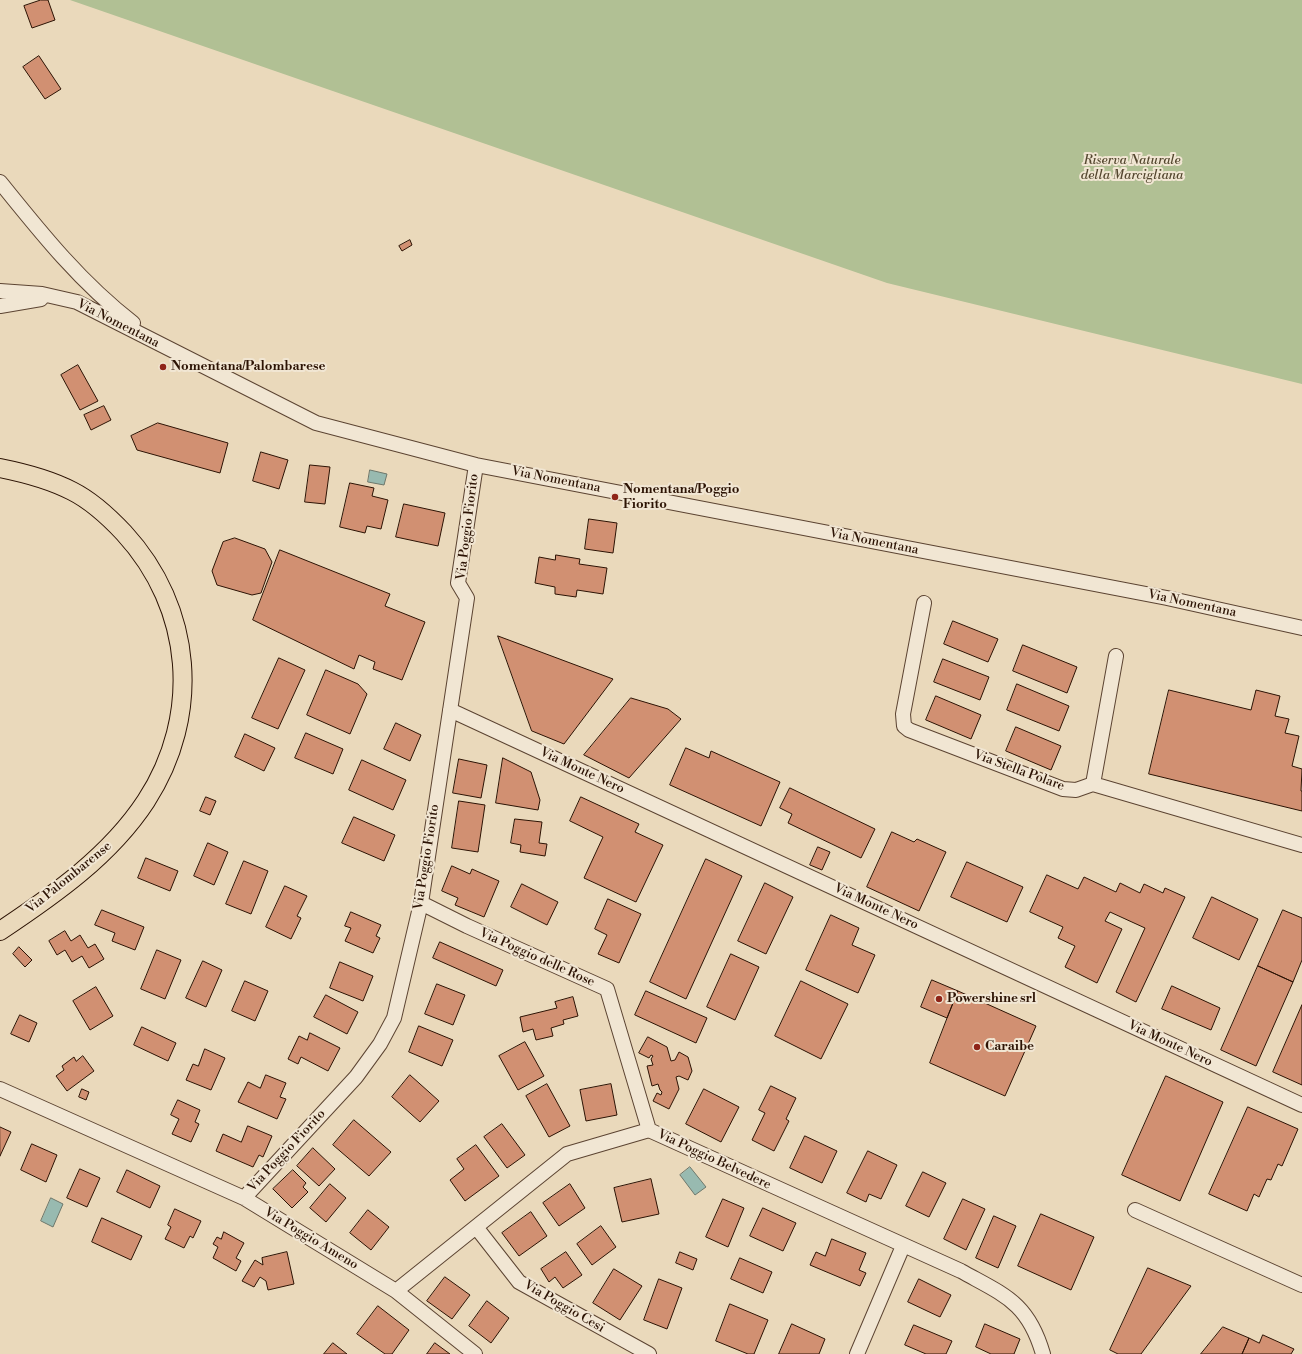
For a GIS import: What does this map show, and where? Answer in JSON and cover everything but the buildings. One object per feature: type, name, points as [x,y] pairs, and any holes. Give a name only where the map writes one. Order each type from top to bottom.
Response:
[{"type":"main road","name":"Via Palombarense","points":[[0,931],[84,870],[116,840],[132,821],[157,782],[166,762],[174,741],[183,694],[183,669],[175,622],[159,581],[137,547],[106,515],[73,491],[42,478],[4,469]]},
{"type":"street","points":[[0,182],[57,252],[101,295],[141,329],[183,357]]},
{"type":"street","name":"Via Nomentana","points":[[0,291],[29,292],[64,298],[106,316],[183,357],[316,422],[476,465],[1167,598],[1302,628]]},
{"type":"street","points":[[0,306],[30,300],[64,298]]},
{"type":"street","name":"Via Poggio Fiorito","points":[[244,1198],[356,1077],[383,1040],[397,1009],[421,902],[467,598],[458,583],[476,465]]},
{"type":"street","name":"Via Stella Polare","points":[[924,603],[904,714],[903,722],[906,728],[1063,789],[1076,790],[1093,784]]},
{"type":"street","points":[[1116,656],[1093,784],[1302,845]]},
{"type":"street","name":"Via Monte Nero","points":[[450,710],[1302,1105]]},
{"type":"street","name":"Via Poggio delle Rose","points":[[421,902],[467,926],[607,989],[650,1130]]},
{"type":"street","name":"Via Poggio Ameno","points":[[0,1089],[244,1198],[396,1291],[475,1354]]},
{"type":"street","name":"Via Poggio Belvedere","points":[[396,1291],[567,1154],[650,1130],[960,1271],[1016,1303],[1029,1318],[1044,1354]]},
{"type":"street","points":[[1135,1210],[1302,1285]]},
{"type":"street","name":"Via Poggio Cesi","points":[[476,1227],[519,1282],[649,1354]]},
{"type":"street","points":[[857,1354],[903,1246]]},
{"type":"green space","name":"Riserva Naturale della Marcigliana","points":[[70,0],[1302,0],[1302,384],[887,283]]},
{"type":"water","points":[[370,470],[387,474],[384,485],[368,482]]},
{"type":"water","points":[[690,1167],[706,1187],[695,1195],[680,1175]]},
{"type":"water","points":[[51,1198],[63,1204],[53,1227],[41,1221]]},
{"type":"place","name":"Nomentana/Palombarese","points":[[163,367]]},
{"type":"place","name":"Nomentana/Poggio Fiorito","points":[[615,497]]},
{"type":"place","name":"Powershine srl","points":[[939,999]]},
{"type":"place","name":"Caraibe","points":[[977,1047]]}]
